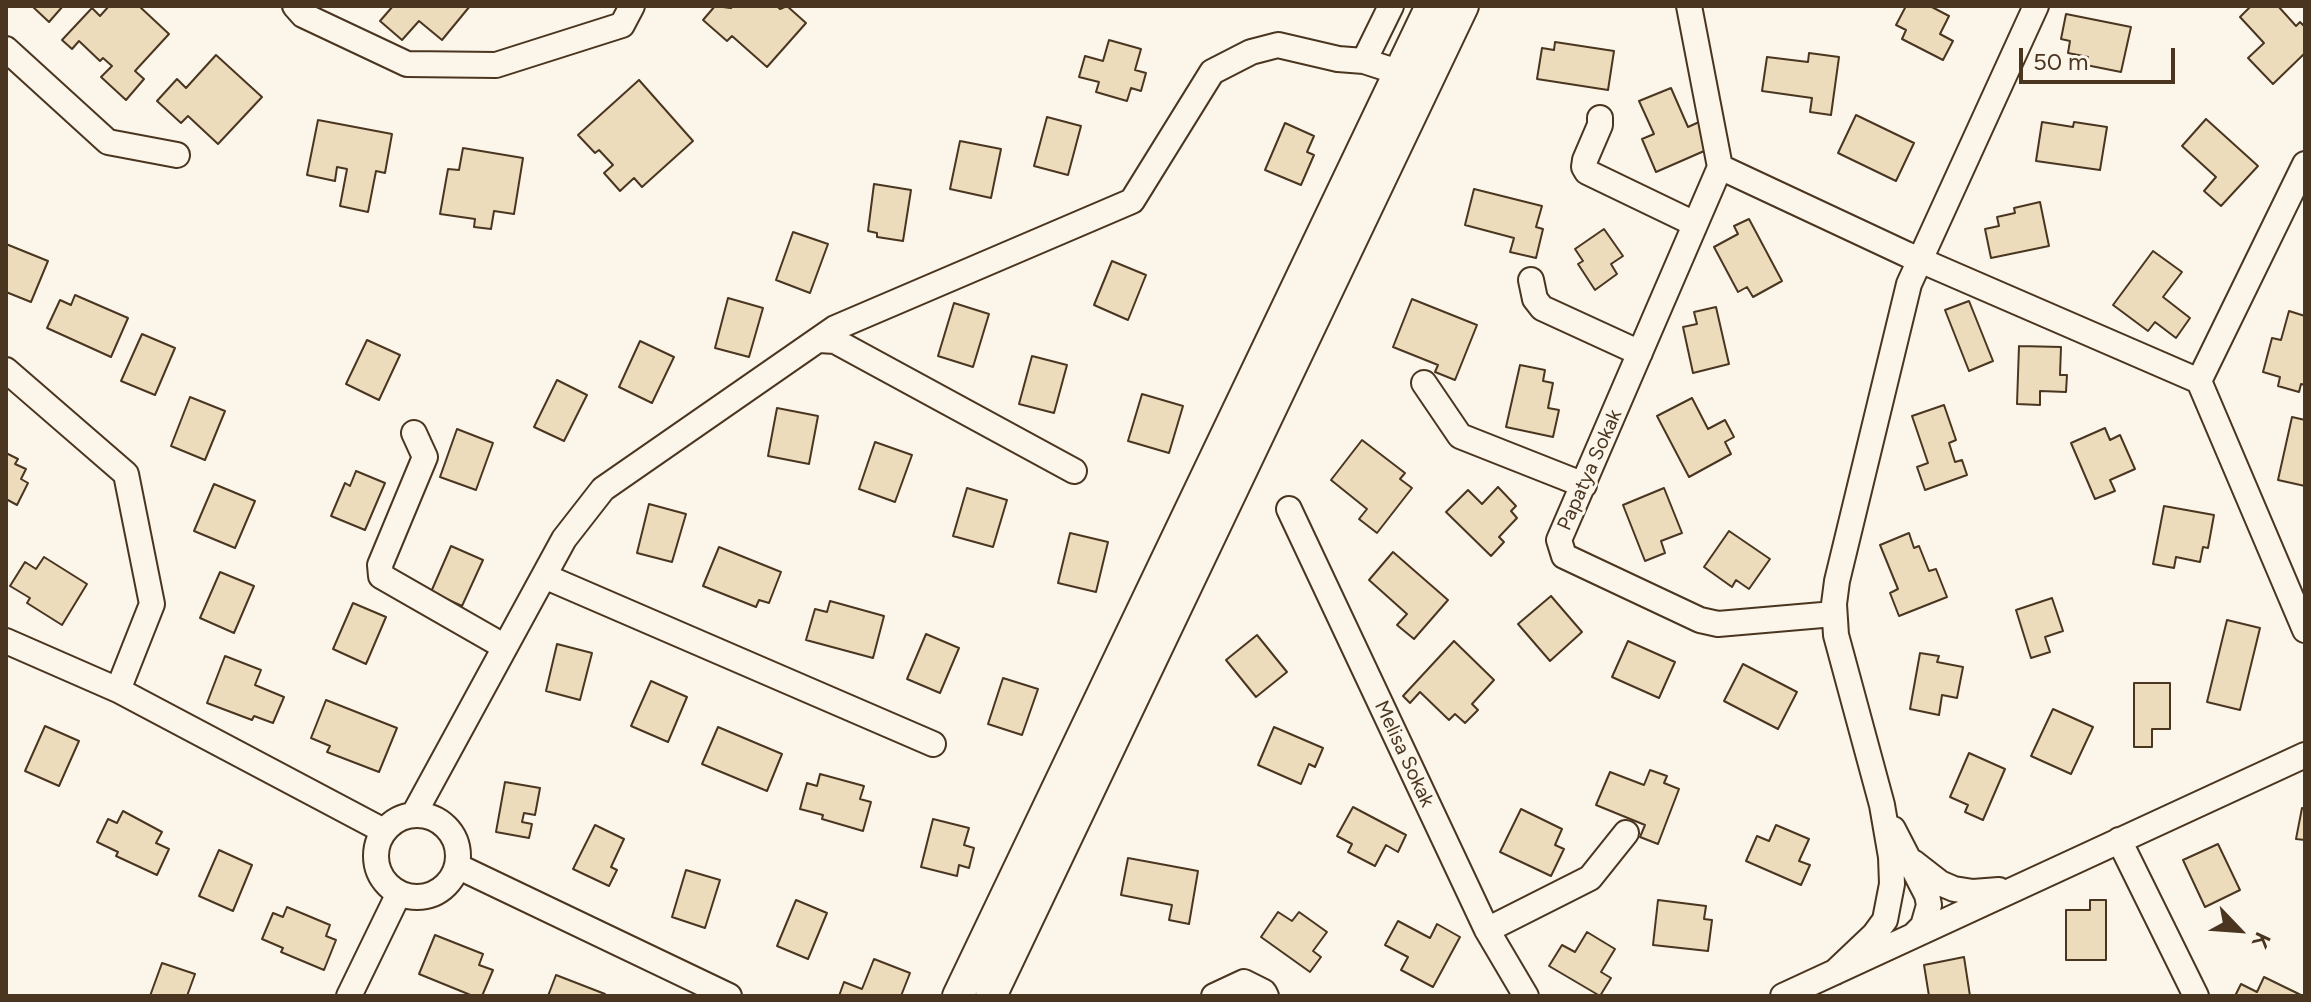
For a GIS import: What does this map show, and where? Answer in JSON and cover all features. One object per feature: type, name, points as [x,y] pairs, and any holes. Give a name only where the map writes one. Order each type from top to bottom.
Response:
[{"type":"main road","points":[[958,996],[1431,6]]},
{"type":"main road","points":[[991,996],[1463,6]]},
{"type":"street","points":[[295,6],[303,15],[407,64],[496,65],[622,25],[632,6]]},
{"type":"street","points":[[1364,61],[1391,6]]},
{"type":"street","points":[[1689,6],[1720,167],[1919,260],[2199,381],[2305,630]]},
{"type":"street","points":[[1835,972],[1874,935],[1887,911],[1892,884],[1882,805],[1836,635],[1837,581],[1906,299],[1919,260],[2036,6]]},
{"type":"street","points":[[414,814],[564,539],[603,489],[835,328],[1132,201],[1212,72],[1251,52],[1278,45],[1338,59],[1364,61],[1398,72]]},
{"type":"street","points":[[6,49],[108,142],[177,155]]},
{"type":"street","points":[[1600,118],[1585,160],[1587,172],[1695,224]]},
{"type":"street","points":[[2199,381],[2305,164]]},
{"type":"street","name":"Papatya Sokak","points":[[1720,167],[1559,540],[1564,556],[1709,622],[1731,623],[1834,614]]},
{"type":"street","points":[[1531,280],[1535,299],[1542,308],[1640,353]]},
{"type":"street","points":[[819,340],[835,341],[1074,471]]},
{"type":"street","points":[[6,370],[126,474],[152,604],[118,690]]},
{"type":"street","points":[[1424,383],[1460,436],[1584,485]]},
{"type":"street","points":[[414,433],[425,457],[380,565],[381,576],[505,647]]},
{"type":"street","name":"Melisa Sokak","points":[[1289,509],[1487,930],[1526,996]]},
{"type":"street","points":[[544,576],[933,744]]},
{"type":"street","points":[[6,641],[118,690],[384,831]]},
{"type":"street","points":[[1783,996],[2305,755]]},
{"type":"street","points":[[1882,805],[1927,895],[1929,905],[1923,926],[1913,935]]},
{"type":"street","points":[[414,814],[441,822],[454,838],[458,852],[457,866],[451,879],[440,890],[427,896],[412,897],[399,893],[387,884],[379,872],[376,858],[384,831],[400,818],[414,814]]},
{"type":"street","points":[[1487,930],[1590,878],[1626,833]]},
{"type":"street","points":[[2119,840],[2196,996]]},
{"type":"street","points":[[1907,856],[1922,871],[1954,889],[1987,892],[2017,887]]},
{"type":"street","points":[[457,866],[729,996]]},
{"type":"street","points":[[349,996],[399,893]]},
{"type":"street","points":[[1214,996],[1244,982],[1266,996]]},
{"type":"building","points":[[32,6],[63,6],[49,22]]},
{"type":"building","points":[[109,6],[139,6],[169,34],[135,71],[144,79],[126,100],[101,77],[112,66],[103,58],[100,61],[79,41],[72,49],[62,40],[92,8],[100,16]]},
{"type":"building","points":[[393,6],[470,6],[442,40],[419,21],[402,40],[380,21]]},
{"type":"building","points":[[715,6],[777,6],[780,9],[787,6],[806,23],[767,67],[732,36],[727,41],[703,20]]},
{"type":"building","points":[[1906,6],[1930,6],[1949,16],[1940,34],[1953,41],[1943,60],[1902,39],[1906,30],[1896,25]]},
{"type":"building","points":[[2251,6],[2278,6],[2296,26],[2300,22],[2305,27],[2305,53],[2273,84],[2248,58],[2264,43],[2240,17]]},
{"type":"building","points":[[2066,14],[2131,27],[2121,72],[2086,65],[2088,57],[2068,53],[2070,41],[2061,39]]},
{"type":"building","points":[[1109,40],[1141,49],[1135,70],[1146,73],[1141,91],[1131,88],[1127,101],[1096,92],[1099,82],[1079,77],[1085,56],[1103,61]]},
{"type":"building","points":[[1555,42],[1614,51],[1608,90],[1537,79],[1542,48],[1554,50]]},
{"type":"building","points":[[1809,53],[1839,57],[1831,115],[1810,112],[1812,98],[1762,91],[1767,57],[1808,62]]},
{"type":"building","points":[[216,55],[262,97],[218,144],[188,116],[181,123],[157,101],[177,79],[186,88]]},
{"type":"building","points":[[639,80],[693,141],[642,187],[634,178],[620,191],[604,173],[613,165],[599,150],[595,153],[578,135]]},
{"type":"building","points":[[1671,88],[1688,127],[1699,122],[1711,148],[1656,172],[1642,139],[1654,134],[1639,101]]},
{"type":"building","points":[[1856,115],[1914,143],[1896,181],[1838,153]]},
{"type":"building","points":[[1047,117],[1081,126],[1068,175],[1034,166]]},
{"type":"building","points":[[2206,119],[2258,166],[2221,206],[2204,191],[2216,177],[2182,146]]},
{"type":"building","points":[[318,120],[392,134],[385,173],[376,171],[368,212],[340,206],[347,169],[337,167],[335,181],[307,175]]},
{"type":"building","points":[[2042,122],[2073,127],[2074,122],[2107,127],[2100,170],[2036,161]]},
{"type":"building","points":[[1285,123],[1314,136],[1307,152],[1314,155],[1301,185],[1265,170]]},
{"type":"building","points":[[960,141],[1001,149],[991,198],[950,189]]},
{"type":"building","points":[[463,148],[523,158],[514,214],[494,211],[491,229],[474,227],[475,219],[440,214],[448,169],[459,170]]},
{"type":"building","points":[[874,184],[911,190],[903,241],[877,237],[877,233],[868,231]]},
{"type":"building","points":[[1474,189],[1542,206],[1536,227],[1543,229],[1536,258],[1510,252],[1514,238],[1465,225]]},
{"type":"building","points":[[2040,202],[2049,246],[1991,258],[1985,229],[1999,226],[1997,217],[2015,213],[2014,208]]},
{"type":"building","points":[[1749,219],[1782,281],[1753,297],[1747,287],[1738,292],[1714,247],[1738,234],[1734,226]]},
{"type":"building","points":[[1604,229],[1623,256],[1611,264],[1617,274],[1595,290],[1578,264],[1583,261],[1575,249]]},
{"type":"building","points":[[793,232],[828,244],[810,293],[776,280]]},
{"type":"building","points":[[6,244],[48,261],[31,302],[6,292]]},
{"type":"building","points":[[2153,251],[2182,272],[2163,297],[2190,318],[2176,338],[2155,322],[2148,331],[2113,305]]},
{"type":"building","points":[[1112,261],[1146,275],[1128,320],[1094,305]]},
{"type":"building","points":[[75,295],[128,318],[111,357],[47,328],[60,300],[71,305]]},
{"type":"building","points":[[728,298],[763,308],[749,357],[715,348]]},
{"type":"building","points":[[1412,299],[1477,325],[1455,380],[1435,372],[1438,365],[1393,347]]},
{"type":"building","points":[[1969,301],[1993,361],[1969,371],[1945,310]]},
{"type":"building","points":[[954,303],[989,314],[973,367],[938,356]]},
{"type":"building","points":[[1716,307],[1729,364],[1693,373],[1683,327],[1697,324],[1694,312]]},
{"type":"building","points":[[2289,311],[2305,316],[2305,385],[2301,384],[2299,392],[2278,386],[2280,377],[2263,372],[2272,338],[2281,340]]},
{"type":"building","points":[[142,334],[175,348],[155,395],[121,381]]},
{"type":"building","points":[[367,340],[400,355],[379,400],[346,384]]},
{"type":"building","points":[[640,341],[674,357],[652,403],[619,387]]},
{"type":"building","points":[[2019,346],[2061,347],[2060,375],[2067,375],[2066,392],[2040,391],[2040,405],[2017,404]]},
{"type":"building","points":[[1032,356],[1067,365],[1054,413],[1019,404]]},
{"type":"building","points":[[1520,365],[1545,370],[1543,381],[1553,383],[1548,408],[1559,410],[1553,437],[1506,427]]},
{"type":"building","points":[[557,380],[587,395],[564,441],[534,427]]},
{"type":"building","points":[[1142,394],[1183,406],[1169,453],[1128,441]]},
{"type":"building","points":[[190,397],[225,411],[205,460],[171,446]]},
{"type":"building","points":[[1692,398],[1708,429],[1725,420],[1734,437],[1725,442],[1731,454],[1689,477],[1657,416]]},
{"type":"building","points":[[1944,405],[1956,440],[1949,443],[1955,462],[1962,460],[1967,475],[1925,490],[1917,467],[1928,463],[1912,416]]},
{"type":"building","points":[[777,408],[818,416],[809,464],[768,456]]},
{"type":"building","points":[[2292,417],[2305,420],[2305,486],[2278,480]]},
{"type":"building","points":[[2105,428],[2110,440],[2120,435],[2135,469],[2110,480],[2115,491],[2095,499],[2071,443]]},
{"type":"building","points":[[457,429],[493,443],[476,490],[440,477]]},
{"type":"building","points":[[1362,440],[1405,473],[1400,479],[1412,488],[1377,533],[1359,519],[1367,509],[1331,480]]},
{"type":"building","points":[[875,442],[912,455],[895,502],[859,489]]},
{"type":"building","points":[[6,453],[18,459],[15,464],[26,469],[21,479],[28,483],[17,505],[6,499]]},
{"type":"building","points":[[356,471],[385,483],[365,530],[331,516],[345,483],[350,486]]},
{"type":"building","points":[[214,484],[255,501],[235,548],[194,531]]},
{"type":"building","points":[[1498,487],[1516,506],[1511,511],[1517,518],[1499,537],[1504,542],[1491,556],[1446,512],[1468,490],[1482,504]]},
{"type":"building","points":[[967,488],[1007,500],[993,547],[953,536]]},
{"type":"building","points":[[1664,488],[1682,533],[1661,541],[1665,553],[1645,561],[1623,505]]},
{"type":"building","points":[[649,504],[686,514],[672,562],[637,553]]},
{"type":"building","points":[[2164,506],[2214,515],[2208,548],[2203,547],[2200,562],[2176,557],[2174,568],[2153,564]]},
{"type":"building","points":[[1729,531],[1770,559],[1749,589],[1736,580],[1732,587],[1704,567]]},
{"type":"building","points":[[1070,533],[1108,542],[1096,592],[1058,583]]},
{"type":"building","points":[[1909,533],[1914,548],[1919,546],[1929,571],[1936,569],[1947,597],[1899,616],[1890,593],[1898,589],[1880,545]]},
{"type":"building","points":[[451,546],[483,560],[462,606],[431,592]]},
{"type":"building","points":[[719,547],[781,572],[769,603],[759,600],[756,607],[703,586]]},
{"type":"building","points":[[1393,552],[1448,600],[1414,639],[1397,625],[1407,614],[1369,580]]},
{"type":"building","points":[[44,557],[87,584],[62,625],[27,603],[30,598],[10,586],[25,562],[36,569]]},
{"type":"building","points":[[220,572],[254,586],[234,633],[200,618]]},
{"type":"building","points":[[1551,596],[1582,632],[1550,661],[1518,624]]},
{"type":"building","points":[[2052,598],[2063,631],[2045,637],[2050,652],[2031,658],[2016,610]]},
{"type":"building","points":[[830,601],[884,616],[873,658],[806,640],[815,609],[827,612]]},
{"type":"building","points":[[353,603],[386,617],[366,664],[333,649]]},
{"type":"building","points":[[2227,620],[2260,628],[2240,710],[2207,702]]},
{"type":"building","points":[[926,634],[959,648],[940,693],[907,679]]},
{"type":"building","points":[[1257,635],[1287,672],[1256,697],[1226,660]]},
{"type":"building","points":[[1454,641],[1494,680],[1472,704],[1478,710],[1465,723],[1455,714],[1449,720],[1420,692],[1410,703],[1403,696]]},
{"type":"building","points":[[1628,641],[1675,662],[1659,698],[1612,677]]},
{"type":"building","points":[[557,644],[592,653],[580,700],[546,691]]},
{"type":"building","points":[[1920,653],[1939,656],[1937,662],[1963,667],[1957,698],[1942,695],[1939,715],[1910,709]]},
{"type":"building","points":[[225,656],[261,670],[255,685],[284,697],[273,723],[254,716],[252,720],[207,703]]},
{"type":"building","points":[[1743,664],[1797,692],[1778,729],[1724,701]]},
{"type":"building","points":[[1003,678],[1038,689],[1022,735],[988,724]]},
{"type":"building","points":[[651,681],[687,697],[668,742],[631,726]]},
{"type":"building","points":[[2134,683],[2170,683],[2170,729],[2152,729],[2152,747],[2134,747]]},
{"type":"building","points":[[326,700],[397,728],[379,772],[327,752],[330,746],[311,738]]},
{"type":"building","points":[[2053,709],[2093,727],[2071,774],[2031,756]]},
{"type":"building","points":[[45,726],[79,741],[59,786],[25,771]]},
{"type":"building","points":[[718,727],[782,754],[767,791],[702,764]]},
{"type":"building","points":[[1274,727],[1323,748],[1315,767],[1309,764],[1301,784],[1258,765]]},
{"type":"building","points":[[1969,753],[2005,769],[1983,820],[1965,812],[1968,805],[1950,797]]},
{"type":"building","points":[[1650,770],[1667,776],[1664,783],[1679,789],[1658,844],[1640,837],[1645,825],[1596,805],[1610,772],[1644,785]]},
{"type":"building","points":[[820,774],[864,786],[860,799],[871,802],[863,831],[800,809],[807,783],[817,786]]},
{"type":"building","points":[[505,782],[540,788],[535,815],[524,813],[522,822],[532,824],[529,838],[496,832]]},
{"type":"building","points":[[1353,807],[1406,835],[1398,852],[1386,845],[1375,866],[1348,852],[1352,844],[1337,836]]},
{"type":"building","points":[[2302,808],[2305,809],[2305,840],[2296,839]]},
{"type":"building","points":[[1521,809],[1562,829],[1555,845],[1564,849],[1551,876],[1500,852]]},
{"type":"building","points":[[123,811],[162,832],[156,843],[169,849],[157,875],[116,856],[118,852],[97,842],[108,819],[117,823]]},
{"type":"building","points":[[933,819],[969,828],[964,845],[974,848],[969,868],[959,865],[957,876],[921,867]]},
{"type":"building","points":[[595,825],[624,839],[611,867],[617,870],[609,886],[573,869]]},
{"type":"building","points":[[1776,825],[1809,839],[1799,861],[1810,865],[1801,885],[1746,861],[1757,836],[1769,841]]},
{"type":"building","points":[[2218,844],[2240,890],[2205,907],[2183,860]]},
{"type":"building","points":[[219,850],[252,865],[233,911],[199,896]]},
{"type":"building","points":[[1128,858],[1198,871],[1189,924],[1169,920],[1172,905],[1121,895]]},
{"type":"building","points":[[686,870],[720,880],[705,928],[672,917]]},
{"type":"building","points":[[796,900],[827,913],[808,959],[777,946]]},
{"type":"building","points":[[1658,900],[1706,906],[1704,919],[1712,920],[1708,951],[1653,945]]},
{"type":"building","points":[[2090,900],[2106,900],[2106,960],[2066,960],[2066,910],[2090,910]]},
{"type":"building","points":[[287,907],[330,925],[326,936],[336,940],[324,970],[281,952],[283,948],[262,939],[273,913],[283,917]]},
{"type":"building","points":[[1278,912],[1292,921],[1299,912],[1327,932],[1313,951],[1321,957],[1310,972],[1261,937]]},
{"type":"building","points":[[1398,921],[1430,938],[1437,924],[1460,937],[1433,987],[1401,970],[1408,957],[1385,945]]},
{"type":"building","points":[[1587,932],[1615,949],[1601,972],[1611,978],[1600,996],[1549,966],[1562,945],[1575,952]]},
{"type":"building","points":[[435,935],[483,954],[479,965],[493,970],[482,996],[473,996],[419,974]]},
{"type":"building","points":[[1964,957],[1970,996],[1929,996],[1924,965]]},
{"type":"building","points":[[874,959],[910,973],[901,996],[839,996],[844,982],[862,989]]},
{"type":"building","points":[[162,963],[195,974],[187,996],[150,996]]},
{"type":"building","points":[[556,975],[605,994],[548,996]]},
{"type":"building","points":[[2264,977],[2303,996],[2235,996],[2241,984],[2257,992]]}]
